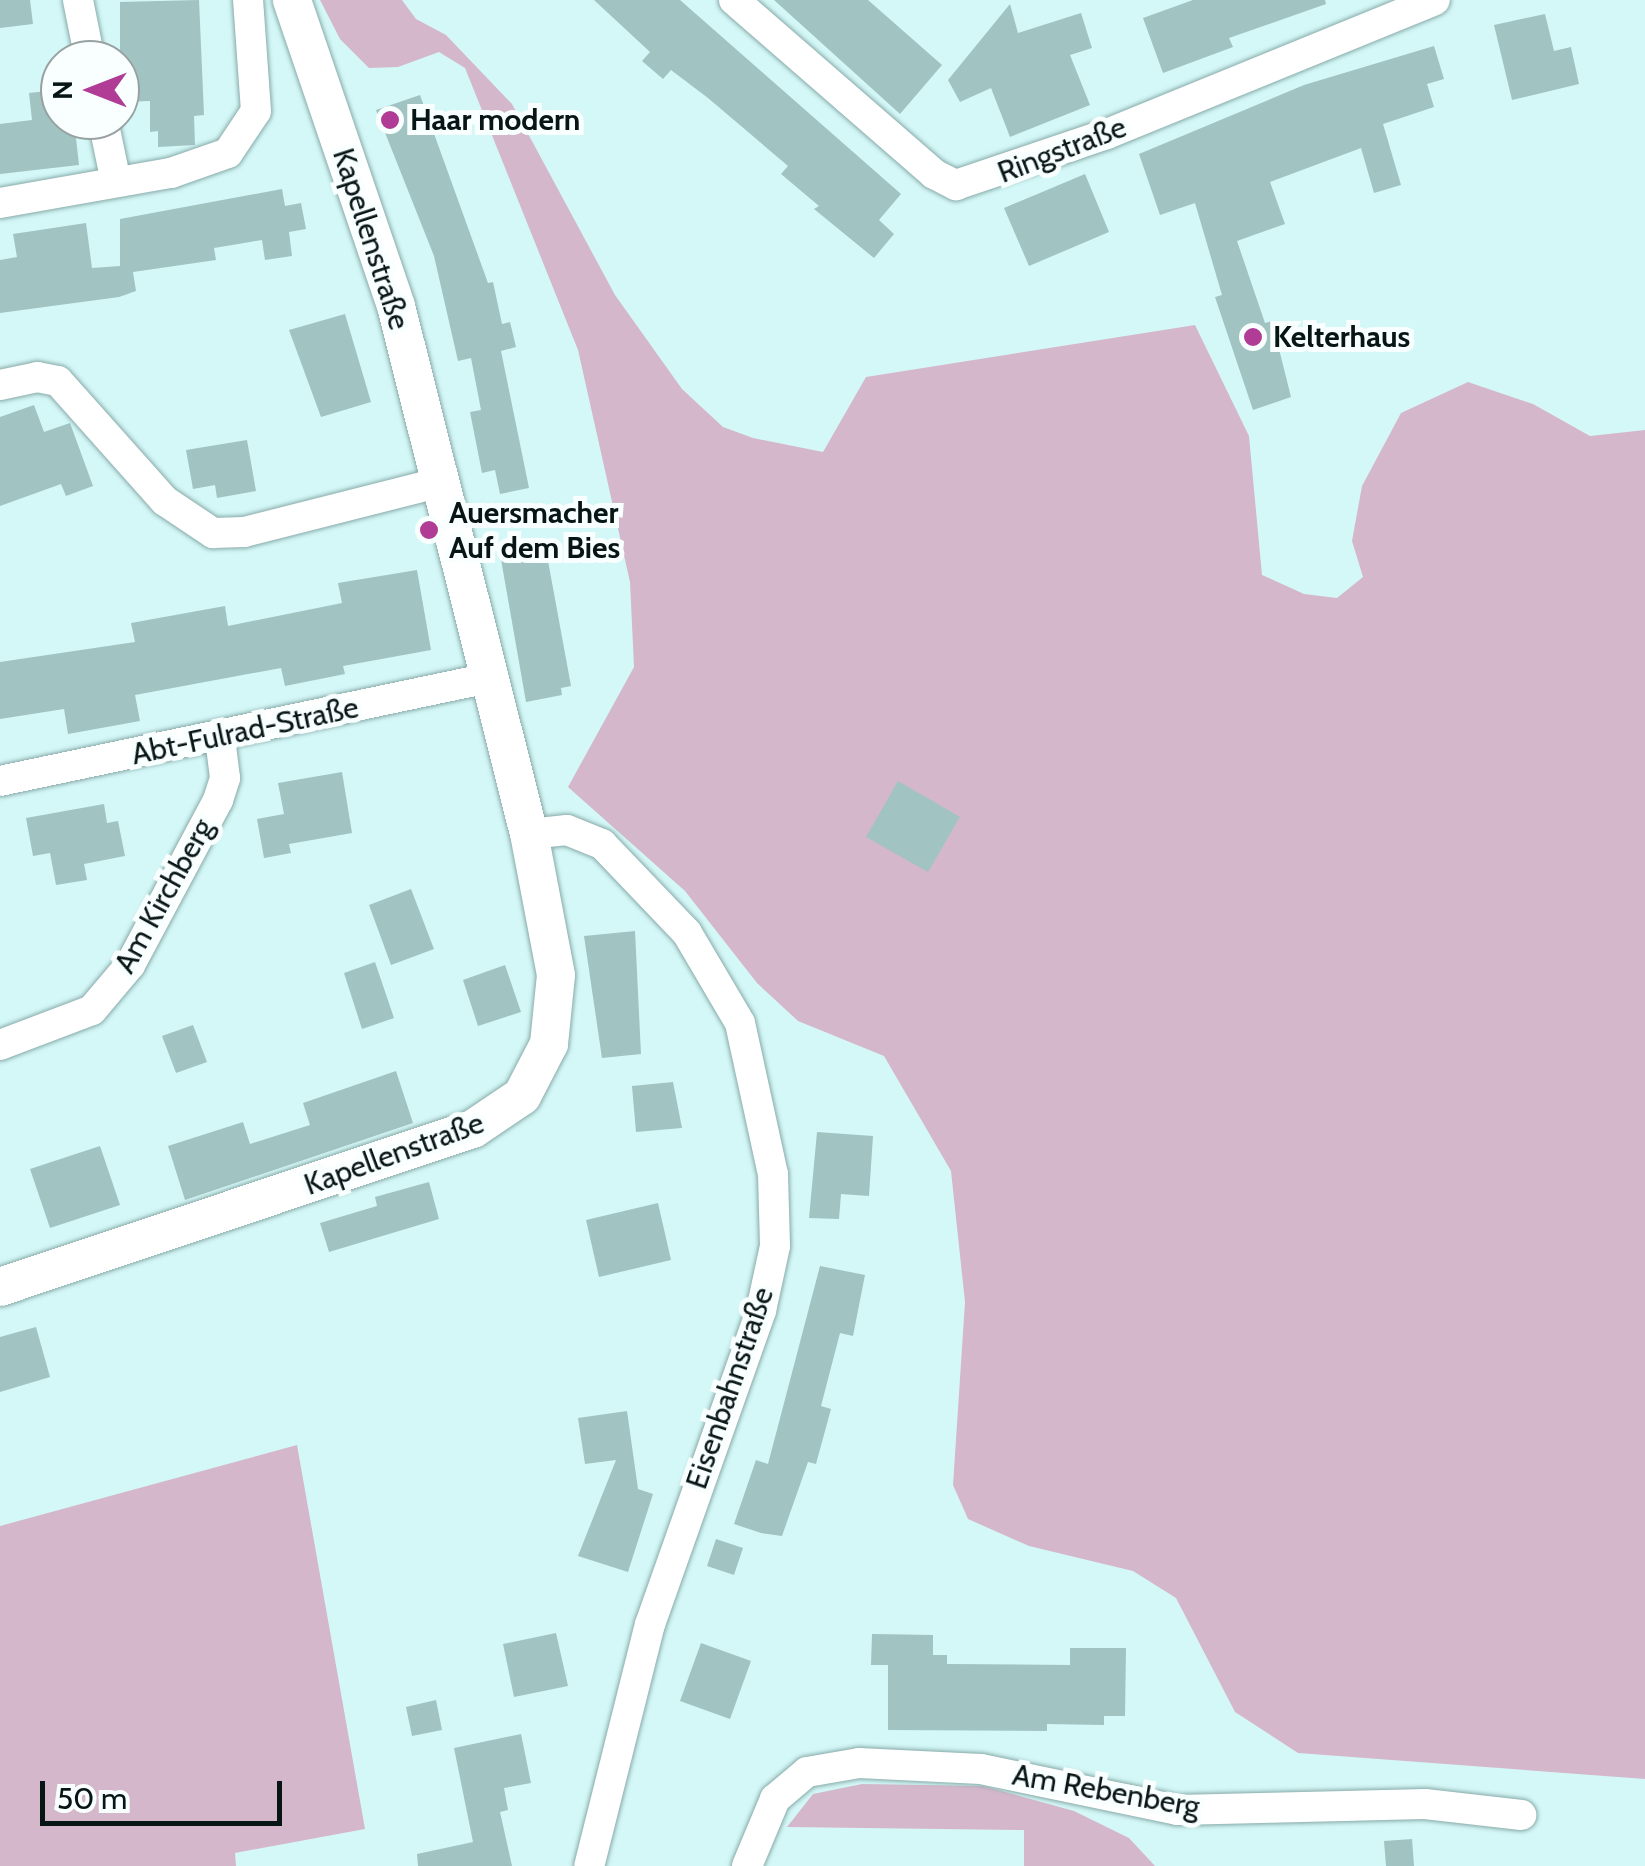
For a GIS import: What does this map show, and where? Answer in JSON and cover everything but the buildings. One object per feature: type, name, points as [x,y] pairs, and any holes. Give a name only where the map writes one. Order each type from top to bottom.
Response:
[{"type":"street","points":[[78,0],[86,40]]},
{"type":"street","points":[[0,203],[205,165],[228,154],[248,132],[259,84],[248,0]]},
{"type":"street","name":"Kapellenstraße","points":[[0,1287],[440,1142],[501,1114],[537,1073],[556,1012],[550,938],[529,834],[396,306],[292,0]]},
{"type":"street","name":"Ringstraße","points":[[734,0],[934,174],[956,185],[1107,134],[1435,0]]},
{"type":"street","points":[[107,140],[116,182]]},
{"type":"street","points":[[0,385],[58,381],[165,501],[213,532],[244,532],[441,482]]},
{"type":"street","name":"Abt-Fulrad-Straße","points":[[0,781],[220,738],[489,678]]},
{"type":"street","name":"Am Kirchberg","points":[[0,1045],[92,1010],[130,965],[218,800],[225,778],[220,738]]},
{"type":"street","name":"Eisenbahnstraße","points":[[529,834],[567,830],[602,844],[696,946],[740,1023],[760,1098],[774,1194],[775,1246],[760,1311],[650,1624],[589,1866]]},
{"type":"street","name":"Am Rebenberg","points":[[747,1866],[775,1799],[806,1772],[859,1763],[981,1769],[1177,1810],[1425,1804],[1521,1815]]},
{"type":"shaded area","points":[[320,0],[402,0],[416,19],[446,35],[512,104],[615,295],[682,389],[723,427],[753,438],[823,452],[866,377],[1195,325],[1249,436],[1262,575],[1304,594],[1337,598],[1363,577],[1352,541],[1362,486],[1401,413],[1468,382],[1533,404],[1590,436],[1645,430],[1645,1779],[1298,1753],[1235,1712],[1176,1598],[1133,1571],[1029,1546],[968,1519],[953,1485],[965,1302],[951,1171],[884,1056],[798,1021],[757,983],[685,891],[568,787],[634,667],[630,582],[578,350],[465,68],[439,52],[398,67],[369,68],[340,39]]},
{"type":"shaded area","points":[[297,1445],[365,1829],[235,1853],[236,1866],[0,1866],[0,1526]]},
{"type":"shaded area","points":[[862,1784],[983,1786],[1074,1811],[1129,1838],[1155,1866],[1024,1866],[1024,1830],[787,1827],[813,1794]]},
{"type":"place","name":"Haar modern","points":[[390,120]]},
{"type":"place","name":"Kelterhaus","points":[[1253,337]]},
{"type":"place","name":"Auersmacher Auf dem Bies","points":[[429,530]]}]
